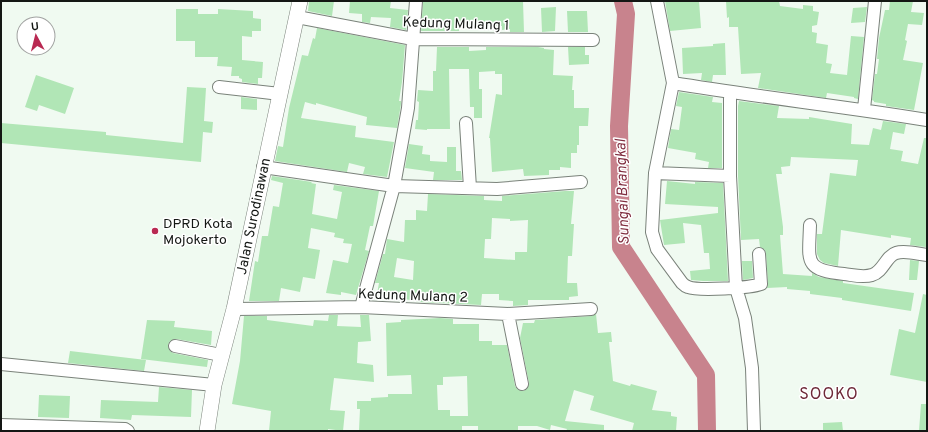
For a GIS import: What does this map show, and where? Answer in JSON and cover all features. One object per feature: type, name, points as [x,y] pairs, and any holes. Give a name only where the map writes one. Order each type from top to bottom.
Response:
[{"type":"main road","name":"Jalan Surodinawan","points":[[207,431],[214,385],[234,309],[300,1]]},
{"type":"street","points":[[360,307],[394,186],[408,108],[416,1]]},
{"type":"street","points":[[657,1],[673,83],[655,173],[652,232],[657,249],[682,284],[688,287],[736,288],[757,286],[761,284],[759,254]]},
{"type":"street","points":[[864,110],[875,1]]},
{"type":"street","name":"Kedung Mulang 1","points":[[297,17],[413,39],[593,40]]},
{"type":"street","points":[[673,83],[730,93],[864,110],[927,120]]},
{"type":"street","points":[[219,87],[280,94]]},
{"type":"street","points":[[730,93],[730,176],[736,288],[745,318],[752,368],[754,431]]},
{"type":"street","points":[[466,123],[470,188]]},
{"type":"street","points":[[264,167],[394,186],[497,189],[581,182]]},
{"type":"street","points":[[655,173],[730,176]]},
{"type":"street","points":[[810,225],[809,258],[813,265],[820,271],[863,276],[873,275],[892,254],[898,252],[927,255]]},
{"type":"street","name":"Kedung Mulang 2","points":[[234,309],[360,307],[508,314],[591,309]]},
{"type":"street","points":[[508,314],[522,384]]},
{"type":"street","points":[[175,346],[221,355]]},
{"type":"street","points":[[1,364],[214,385]]},
{"type":"street","points":[[1,424],[125,429],[128,431]]},
{"type":"building","points":[[309,1],[334,1],[332,16],[308,11]]},
{"type":"building","points":[[350,1],[391,1],[390,8],[408,10],[406,30],[390,27],[391,18],[371,17],[370,23],[362,22],[362,14],[349,13]]},
{"type":"building","points":[[423,1],[523,1],[524,32],[510,32],[510,29],[502,30],[502,26],[471,26],[471,28],[459,28],[459,31],[421,31]]},
{"type":"building","points":[[665,1],[699,1],[701,28],[670,31]]},
{"type":"building","points":[[726,1],[779,1],[780,6],[803,9],[803,5],[813,6],[813,11],[819,12],[817,25],[812,26],[812,32],[817,33],[816,43],[828,45],[826,63],[832,64],[830,73],[847,75],[851,36],[864,37],[858,99],[854,97],[827,93],[826,98],[758,88],[761,73],[741,74],[738,27],[729,27]]},
{"type":"building","points":[[890,1],[913,1],[911,12],[924,13],[922,25],[908,24],[905,40],[907,41],[903,60],[923,63],[914,110],[886,106],[886,104],[874,102],[872,100],[875,74],[877,74],[879,59],[877,59],[879,38],[885,10],[889,10]]},
{"type":"building","points":[[556,7],[555,31],[542,32],[541,8]]},
{"type":"building","points":[[867,7],[865,22],[851,23],[853,8]]},
{"type":"building","points":[[176,9],[198,9],[198,14],[218,14],[218,9],[253,11],[253,18],[261,19],[261,31],[252,31],[252,37],[242,36],[242,60],[263,62],[262,78],[258,78],[258,84],[242,82],[242,79],[239,78],[239,76],[231,76],[232,67],[217,66],[218,57],[195,57],[195,41],[176,41]]},
{"type":"building","points":[[567,11],[587,11],[588,32],[568,32]]},
{"type":"building","points":[[317,28],[405,45],[399,101],[401,101],[401,104],[397,128],[366,125],[367,117],[316,103],[316,105],[305,102],[301,118],[356,126],[355,137],[394,142],[387,177],[363,174],[365,167],[349,163],[347,172],[275,161],[278,146],[283,147],[289,108],[302,55],[308,56],[313,38],[315,39]]},
{"type":"building","points":[[725,43],[726,75],[713,75],[712,82],[701,80],[702,73],[683,74],[682,48],[713,46],[713,44]]},
{"type":"building","points":[[437,47],[469,47],[469,51],[486,50],[486,47],[538,47],[554,50],[553,75],[573,76],[572,90],[574,90],[574,108],[589,108],[588,126],[579,126],[579,145],[577,145],[577,153],[571,153],[571,168],[560,167],[560,170],[549,170],[549,175],[524,176],[523,169],[492,172],[489,138],[496,94],[502,95],[502,74],[495,74],[495,71],[479,72],[479,89],[482,89],[482,118],[474,118],[474,107],[470,107],[469,69],[449,69],[450,129],[415,129],[416,120],[418,120],[418,90],[433,91],[433,71],[436,71]]},
{"type":"building","points":[[568,47],[585,47],[585,55],[589,55],[589,64],[569,65]]},
{"type":"building","points":[[36,75],[74,88],[65,114],[39,105],[37,111],[25,107]]},
{"type":"building","points":[[187,87],[206,88],[204,121],[213,122],[212,133],[203,132],[201,162],[1,143],[1,123],[106,132],[106,135],[183,143]]},
{"type":"building","points":[[679,92],[713,97],[712,102],[722,103],[722,168],[708,168],[709,162],[695,159],[696,153],[668,148],[671,129],[679,130],[682,107],[676,106]]},
{"type":"building","points":[[241,97],[257,99],[257,110],[241,109]]},
{"type":"building","points":[[739,101],[779,106],[777,118],[809,119],[809,117],[852,124],[851,144],[869,145],[873,128],[881,130],[883,121],[906,124],[904,134],[893,132],[890,149],[903,151],[901,161],[918,164],[924,138],[927,138],[926,247],[910,245],[911,238],[891,235],[891,238],[841,230],[838,266],[824,263],[820,260],[817,254],[817,234],[822,234],[830,173],[856,176],[858,160],[791,157],[790,166],[781,167],[782,174],[776,174],[783,227],[783,235],[780,235],[783,274],[812,276],[812,273],[819,277],[843,281],[843,283],[914,293],[911,311],[842,300],[842,298],[810,294],[810,291],[787,289],[787,287],[767,288],[768,284],[765,250],[760,247],[759,239],[741,240],[738,176]]},
{"type":"building","points":[[409,144],[423,146],[422,154],[430,155],[430,161],[447,162],[447,147],[456,147],[456,171],[461,171],[462,180],[433,180],[434,172],[405,168]]},
{"type":"building","points":[[272,176],[312,182],[311,183],[316,184],[312,214],[337,219],[342,192],[333,190],[334,185],[379,191],[373,226],[370,226],[365,250],[369,251],[356,295],[341,292],[341,295],[326,293],[333,260],[348,263],[352,244],[343,243],[344,239],[334,237],[335,233],[311,228],[308,248],[320,250],[315,279],[303,277],[300,292],[281,288],[279,301],[249,301],[255,261],[258,262],[262,236],[268,236],[273,206],[279,207],[283,183],[271,180]]},
{"type":"building","points":[[667,181],[695,184],[695,182],[723,183],[728,281],[691,280],[690,271],[710,269],[709,253],[704,253],[701,225],[683,223],[685,243],[664,245],[660,220],[718,213],[718,207],[665,204]]},
{"type":"building","points":[[574,191],[571,224],[574,224],[572,256],[568,256],[567,283],[577,283],[578,296],[569,297],[569,300],[528,300],[528,305],[513,306],[513,301],[499,300],[499,294],[482,294],[481,305],[421,302],[377,294],[379,283],[375,283],[383,254],[385,254],[387,239],[404,242],[405,220],[416,220],[416,210],[427,211],[428,194],[484,196],[484,200],[502,201],[502,196]],"holes":[[[492,218],[510,219],[510,221],[528,220],[527,252],[515,252],[515,260],[484,258],[485,239],[491,239]],[[397,258],[414,261],[413,280],[394,277]]]},
{"type":"building","points":[[910,260],[919,261],[917,280],[909,280]]},
{"type":"building","points":[[742,261],[752,261],[753,278],[743,280]]},
{"type":"building","points":[[923,294],[927,295],[927,382],[890,375],[899,329],[915,333]]},
{"type":"building","points":[[596,314],[598,333],[611,332],[612,342],[609,342],[613,381],[657,391],[652,410],[671,412],[671,416],[677,417],[676,431],[632,431],[634,423],[590,410],[594,396],[574,390],[565,421],[604,425],[604,431],[566,431],[567,429],[551,425],[550,430],[537,426],[518,426],[518,431],[478,431],[478,426],[462,426],[462,431],[359,431],[360,409],[357,409],[357,401],[371,401],[371,398],[388,397],[388,394],[412,394],[411,375],[387,376],[386,323],[401,322],[401,320],[440,318],[453,319],[453,324],[479,324],[479,341],[492,341],[492,345],[507,345],[515,386],[517,389],[523,391],[527,389],[529,383],[520,338],[523,323],[534,323],[535,320],[591,316]],"holes":[[[467,376],[468,416],[450,416],[450,410],[438,410],[437,385],[443,385],[443,377]]]},
{"type":"building","points":[[329,315],[338,315],[337,326],[361,327],[360,315],[369,315],[371,341],[358,342],[357,363],[373,365],[374,382],[334,378],[330,410],[345,411],[343,431],[328,429],[328,431],[269,431],[271,411],[232,404],[240,361],[244,316],[267,316],[267,320],[313,326],[314,320],[328,321]]},
{"type":"building","points":[[147,320],[175,321],[174,327],[212,331],[211,345],[176,339],[170,341],[168,345],[170,351],[173,353],[208,360],[207,367],[141,359]]},
{"type":"building","points":[[70,351],[146,360],[144,371],[68,363]]},
{"type":"building","points":[[159,387],[192,390],[191,417],[132,415],[131,420],[100,418],[101,400],[158,402]]},
{"type":"building","points":[[39,395],[70,396],[69,418],[38,417]]},
{"type":"building","points":[[921,404],[927,404],[927,431],[919,431]]},
{"type":"building","points":[[842,422],[843,431],[823,431],[823,423]]},
{"type":"waterway","name":"Sungai Brangkal","points":[[623,1],[626,14],[619,126],[621,247],[706,375],[707,431]]},
{"type":"place","name":"DPRD Kota Mojokerto","points":[[155,231]]},
{"type":"district","name":"SOOKO","points":[[829,393]]}]
